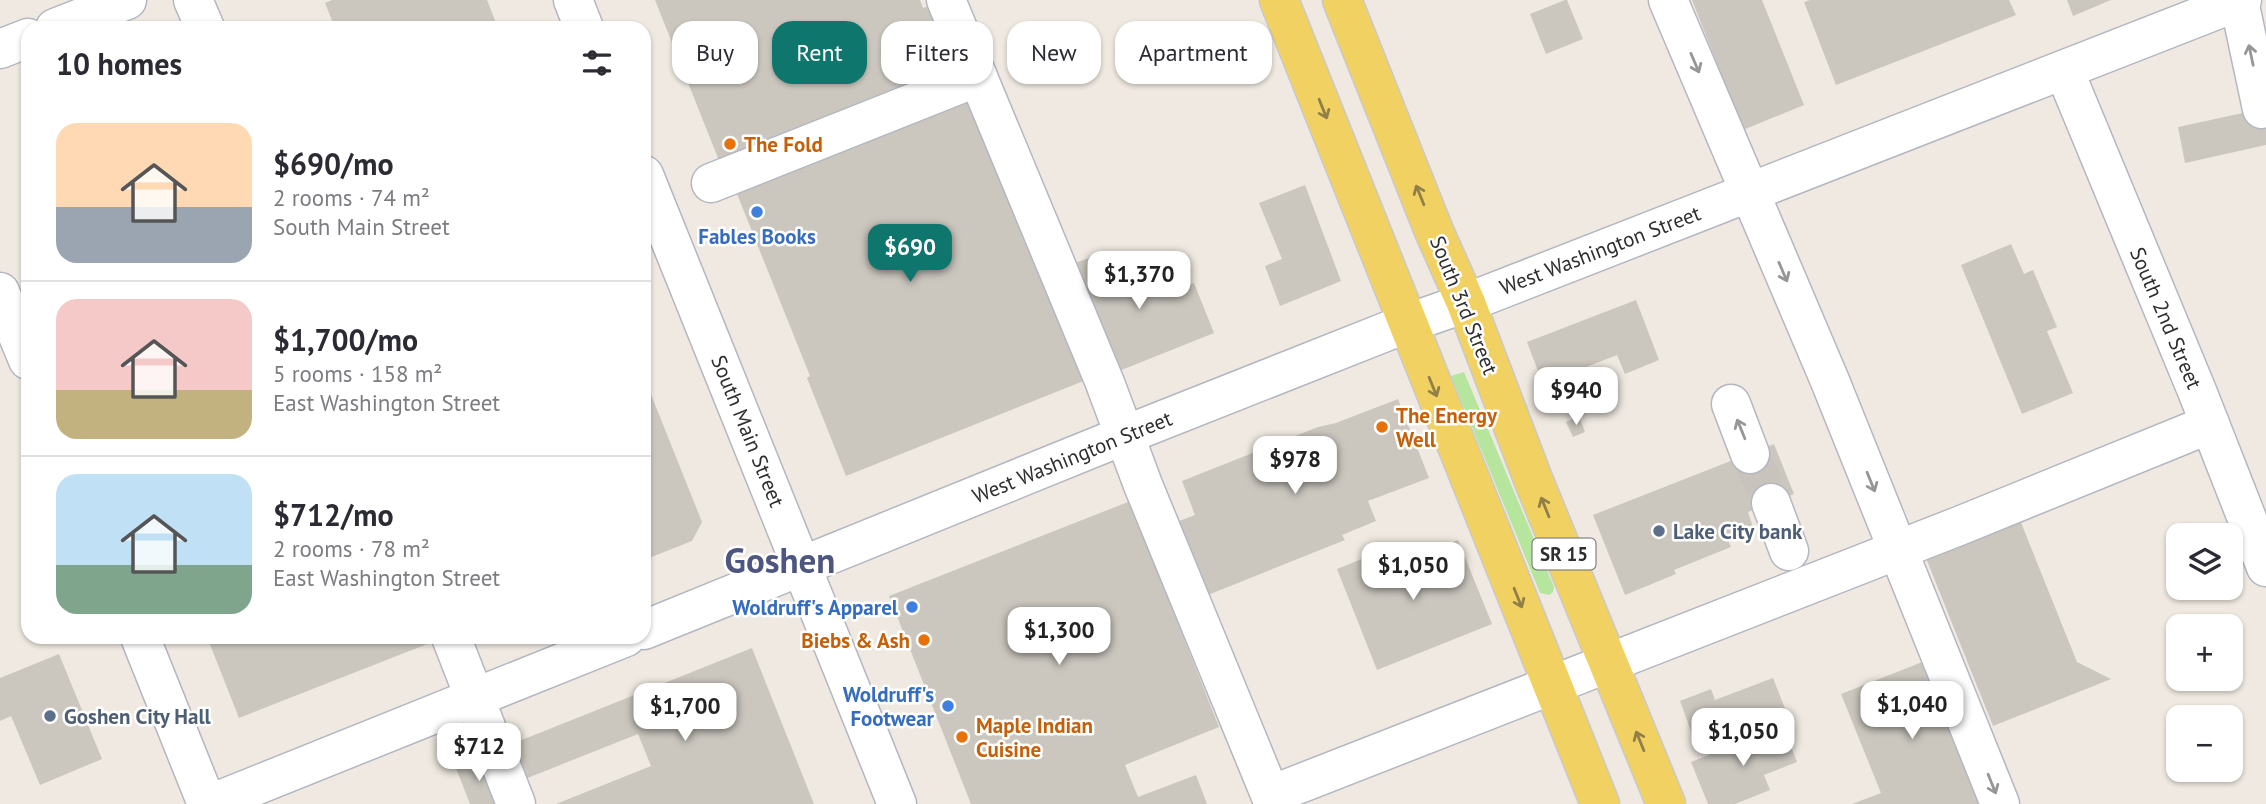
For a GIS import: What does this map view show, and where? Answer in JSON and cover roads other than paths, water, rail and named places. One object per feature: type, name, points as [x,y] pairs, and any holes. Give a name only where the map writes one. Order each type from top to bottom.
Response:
[{"type":"main road","name":"SR 15","points":[[1279,0],[1600,804]]},
{"type":"main road","name":"South 3rd Street","points":[[1342,0],[1434,231],[1466,303],[1528,467],[1665,804]]},
{"type":"street","points":[[73,21],[127,0]]},
{"type":"street","points":[[193,0],[202,21]]},
{"type":"street","points":[[573,0],[581,21]]},
{"type":"street","points":[[946,0],[955,21]]},
{"type":"street","points":[[1668,0],[1736,155],[1749,192],[1824,368],[2000,804]]},
{"type":"street","points":[[2241,1],[2262,109]]},
{"type":"street","name":"West Washington Street","points":[[651,627],[1408,323],[1466,303],[2241,1]]},
{"type":"street","points":[[0,49],[21,41]]},
{"type":"street","name":"South 2nd Street","points":[[2064,70],[2266,567]]},
{"type":"street","points":[[712,183],[960,84]]},
{"type":"street","points":[[981,84],[1056,263],[1272,800],[1552,684],[1899,550],[2210,424]]},
{"type":"street","name":"South Main Street","points":[[651,192],[897,804]]},
{"type":"street","points":[[0,292],[21,343]]},
{"type":"street","points":[[1731,404],[1751,454]]},
{"type":"street","points":[[1771,503],[1789,551]]},
{"type":"street","points":[[143,644],[208,804],[609,644]]},
{"type":"street","points":[[454,644],[516,804]]},
{"type":"tunnel","points":[[1750,454],[1771,503]]},
{"type":"place","name":"The Fold","points":[[730,144]]},
{"type":"place","name":"Fables Books","points":[[757,212]]},
{"type":"place","name":"The Energy Well","points":[[1382,427]]},
{"type":"place","name":"Lake City bank","points":[[1659,531]]},
{"type":"place","name":"Woldruff's Apparel","points":[[912,607]]},
{"type":"place","name":"Biebs & Ash","points":[[924,640]]},
{"type":"place","name":"Woldruff's Footwear","points":[[948,706]]},
{"type":"place","name":"Goshen City Hall","points":[[50,716]]},
{"type":"place","name":"Maple Indian Cuisine","points":[[962,737]]},
{"type":"district","name":"Goshen","points":[[780,560]]}]
